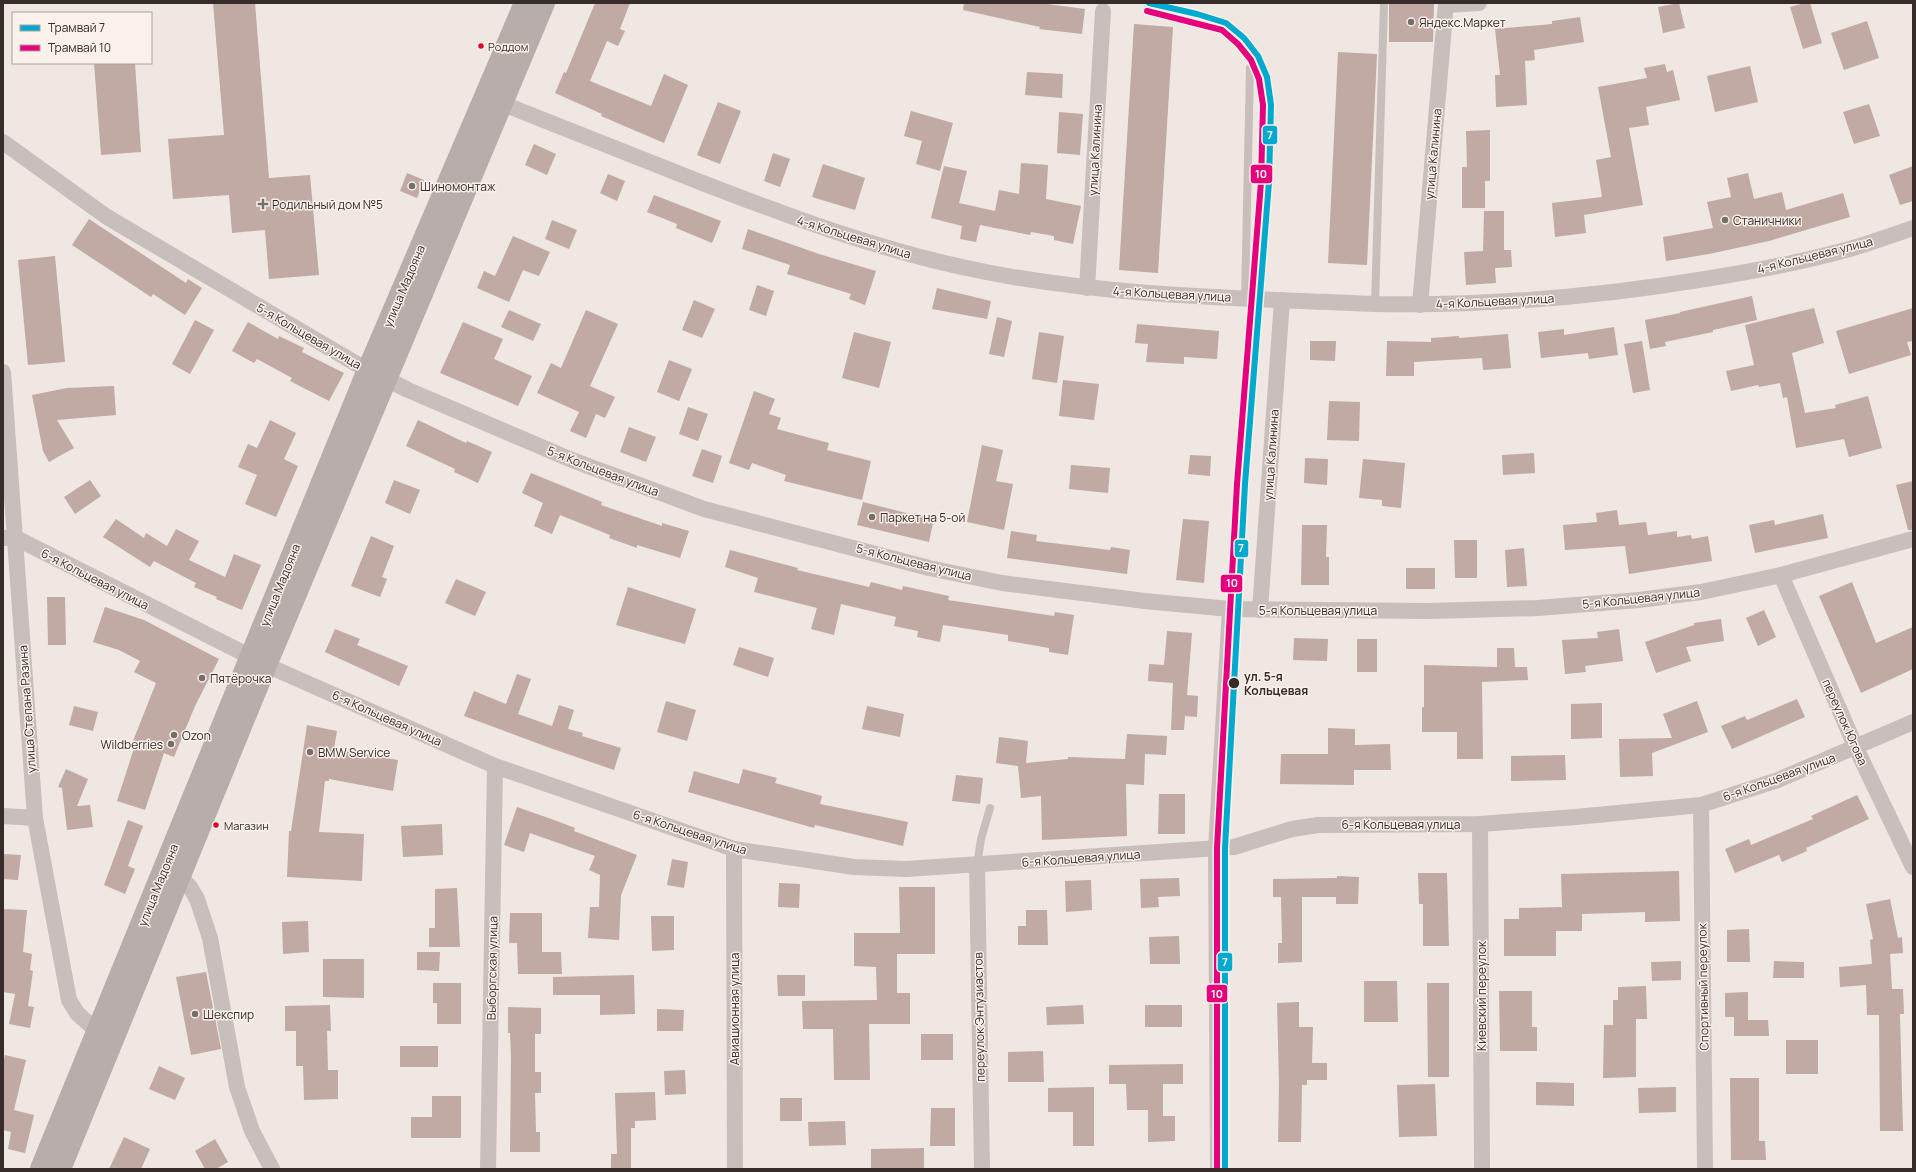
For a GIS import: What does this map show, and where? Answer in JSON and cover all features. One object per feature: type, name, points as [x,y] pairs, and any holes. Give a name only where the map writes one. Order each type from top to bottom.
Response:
[{"type":"main road","name":"улица Мадояна","points":[[41,1169],[98,1032],[258,661],[377,374],[525,3]]},
{"type":"main road","name":"улица Мадояна","points":[[377,374],[501,103],[544,3]]},
{"type":"main road","name":"улица Мадояна","points":[[60,1169],[180,878],[258,661]]},
{"type":"street","points":[[1446,4],[1479,3]]},
{"type":"street","name":"улица Калинина","points":[[1420,305],[1446,4]]},
{"type":"street","name":"улица Калинина","points":[[1087,288],[1103,11]]},
{"type":"street","name":"4-я Кольцевая улица","points":[[501,103],[778,213],[828,230],[890,249],[978,270],[1087,288],[1282,300],[1420,305],[1564,298],[1647,289],[1765,269],[1853,248],[1913,228]]},
{"type":"street","name":"5-я Кольцевая улица","points":[[3,142],[107,217],[377,374],[572,460],[704,509],[929,568],[1002,583],[1145,601],[1230,609],[1429,611],[1538,608],[1639,600],[1701,592],[1781,575],[1913,539]]},
{"type":"street","name":"улица Калинина","points":[[1260,610],[1282,300]]},
{"type":"street","name":"улица Степана Разина","points":[[3,372],[9,538],[35,818],[69,1000],[77,1013],[98,1032]]},
{"type":"street","name":"6-я Кольцевая улица","points":[[9,538],[258,661],[496,766],[734,849],[854,867],[906,869],[1234,848],[1292,829],[1318,825],[1480,824],[1576,817],[1701,804],[1778,780],[1856,748],[1913,722]]},
{"type":"street","name":"переулок Югова","points":[[1781,575],[1856,748],[1913,867]]},
{"type":"street","points":[[1218,1169],[1216,849],[1230,609]]},
{"type":"street","name":"Выборгская улица","points":[[488,1169],[496,766]]},
{"type":"street","name":"Спортивный переулок","points":[[1701,804],[1706,1169]]},
{"type":"street","points":[[3,816],[35,818]]},
{"type":"street","name":"Киевский переулок","points":[[1480,824],[1482,1169]]},
{"type":"street","name":"Авиационная улица","points":[[734,849],[735,1169]]},
{"type":"street","name":"переулок Энтузиастов","points":[[977,865],[982,1169]]},
{"type":"street","points":[[180,878],[190,887],[197,899],[210,938],[237,1087],[252,1131],[272,1169]]},
{"type":"lane","points":[[1375,304],[1384,3]]},
{"type":"lane","points":[[1245,298],[1250,68]]},
{"type":"lane","points":[[977,865],[981,839],[990,808]]},
{"type":"building","points":[[213,3],[255,3],[269,178],[310,175],[319,275],[269,279],[265,230],[232,233],[229,195],[173,199],[168,139],[224,135]]},
{"type":"building","points":[[595,3],[630,3],[620,29],[625,31],[618,46],[607,41],[590,81],[651,106],[664,74],[688,85],[664,143],[601,116],[602,114],[555,93],[564,72],[566,73]]},
{"type":"building","points":[[964,3],[1040,3],[1085,9],[1082,34],[1039,29],[1040,27],[963,10]]},
{"type":"building","name":"Яндекс.Маркет","points":[[1389,3],[1434,3],[1433,42],[1389,42]]},
{"type":"building","points":[[1679,3],[1685,28],[1663,33],[1658,7]]},
{"type":"building","points":[[1810,3],[1822,43],[1803,49],[1790,7]]},
{"type":"building","points":[[1580,17],[1584,42],[1534,50],[1535,60],[1525,61],[1527,105],[1496,107],[1495,75],[1500,75],[1495,29],[1552,24],[1552,21]]},
{"type":"building","points":[[1867,21],[1879,58],[1844,70],[1831,33]]},
{"type":"building","points":[[1134,24],[1173,27],[1158,273],[1119,270]]},
{"type":"building","points":[[1338,52],[1377,54],[1367,265],[1328,263]]},
{"type":"building","points":[[94,64],[135,64],[141,152],[101,155]]},
{"type":"building","points":[[1665,64],[1667,72],[1673,70],[1680,100],[1646,107],[1649,125],[1629,128],[1643,205],[1584,215],[1586,233],[1555,237],[1552,203],[1602,197],[1596,160],[1611,157],[1598,87],[1647,78],[1644,68]]},
{"type":"building","points":[[1750,66],[1758,102],[1715,112],[1707,76]]},
{"type":"building","points":[[1027,72],[1063,74],[1062,98],[1025,95]]},
{"type":"building","points":[[718,102],[741,111],[720,164],[697,155]]},
{"type":"building","points":[[1869,104],[1880,136],[1854,144],[1843,112]]},
{"type":"building","points":[[911,111],[953,123],[940,171],[916,164],[922,141],[904,136]]},
{"type":"building","points":[[1059,112],[1083,114],[1080,155],[1057,153]]},
{"type":"building","points":[[1490,130],[1490,181],[1485,181],[1485,208],[1462,208],[1462,167],[1467,167],[1466,131]]},
{"type":"building","points":[[534,144],[556,154],[547,175],[525,165]]},
{"type":"building","points":[[773,153],[790,159],[780,187],[764,181]]},
{"type":"building","points":[[1021,163],[1048,165],[1046,199],[1081,206],[1073,244],[1054,240],[1054,236],[1031,232],[1030,235],[980,225],[976,242],[960,239],[962,226],[931,218],[944,166],[967,171],[959,203],[995,211],[999,190],[1019,194]]},
{"type":"building","points":[[823,164],[865,178],[855,210],[812,197]]},
{"type":"building","points":[[1913,166],[1913,201],[1900,205],[1889,175]]},
{"type":"building","name":"Шиномонтаж","points":[[407,173],[424,180],[417,198],[400,191]]},
{"type":"building","points":[[1748,173],[1754,199],[1782,192],[1786,210],[1843,193],[1850,217],[1769,241],[1709,254],[1666,261],[1663,237],[1713,228],[1707,202],[1731,197],[1727,178]]},
{"type":"building","points":[[608,174],[625,181],[617,201],[600,193]]},
{"type":"building","points":[[654,195],[721,221],[712,243],[676,228],[677,224],[647,212]]},
{"type":"building","points":[[1484,211],[1504,211],[1504,250],[1511,250],[1512,267],[1495,268],[1496,283],[1466,285],[1464,252],[1483,251]]},
{"type":"building","points":[[89,219],[186,283],[188,279],[202,288],[185,315],[153,294],[151,297],[72,245]]},
{"type":"building","points":[[552,220],[577,230],[569,249],[545,239]]},
{"type":"building","points":[[748,229],[819,254],[876,271],[865,305],[849,299],[851,294],[787,274],[790,265],[742,249]]},
{"type":"building","points":[[513,236],[550,252],[539,276],[523,270],[509,302],[477,288],[484,271],[495,276]]},
{"type":"building","points":[[55,256],[65,362],[28,365],[18,260]]},
{"type":"building","points":[[757,285],[774,291],[766,316],[749,310]]},
{"type":"building","points":[[937,288],[991,301],[987,319],[932,309]]},
{"type":"building","points":[[1752,296],[1757,320],[1713,330],[1713,332],[1665,342],[1666,346],[1650,349],[1645,320]]},
{"type":"building","points":[[694,300],[715,309],[702,338],[682,330]]},
{"type":"building","points":[[1814,308],[1824,343],[1792,353],[1805,413],[1836,408],[1835,405],[1868,396],[1882,448],[1849,457],[1844,439],[1796,448],[1787,397],[1783,398],[1780,383],[1759,387],[1758,385],[1731,391],[1726,371],[1754,365],[1745,325]]},
{"type":"building","points":[[1913,308],[1913,341],[1907,342],[1911,355],[1849,374],[1836,331]]},
{"type":"building","points":[[509,310],[541,324],[533,341],[501,327]]},
{"type":"building","points":[[586,310],[618,324],[590,386],[615,397],[605,418],[596,414],[586,438],[570,431],[579,412],[537,393],[551,363],[561,368]]},
{"type":"building","points":[[997,317],[1012,321],[1004,357],[989,354]]},
{"type":"building","points":[[195,320],[214,330],[190,374],[172,364]]},
{"type":"building","points":[[248,322],[278,339],[279,336],[304,348],[302,352],[344,373],[329,401],[290,381],[292,378],[257,359],[254,363],[232,351]]},
{"type":"building","points":[[463,322],[503,339],[494,359],[532,376],[518,406],[440,373]]},
{"type":"building","points":[[1137,324],[1219,331],[1217,359],[1184,357],[1184,364],[1146,362],[1148,344],[1135,343]]},
{"type":"building","points":[[1614,327],[1618,355],[1589,359],[1588,353],[1541,358],[1538,332],[1564,329],[1564,335]]},
{"type":"building","points":[[854,332],[891,342],[879,388],[842,378]]},
{"type":"building","points":[[1039,332],[1064,336],[1057,383],[1032,379]]},
{"type":"building","points":[[1508,334],[1511,368],[1483,370],[1482,358],[1414,362],[1414,376],[1386,376],[1387,341],[1431,342],[1431,338],[1459,336],[1459,338]]},
{"type":"building","points":[[1310,341],[1336,341],[1335,361],[1310,360]]},
{"type":"building","points":[[1642,341],[1650,390],[1633,393],[1624,344]]},
{"type":"building","points":[[669,360],[692,369],[679,401],[657,392]]},
{"type":"building","points":[[1063,380],[1099,384],[1094,420],[1059,416]]},
{"type":"building","points":[[114,386],[116,415],[57,420],[74,448],[49,462],[43,451],[32,395],[67,388]]},
{"type":"building","points":[[754,391],[775,399],[769,414],[781,418],[777,429],[829,443],[827,450],[871,461],[862,500],[784,481],[786,475],[752,463],[749,470],[729,463]]},
{"type":"building","points":[[1329,401],[1360,402],[1359,441],[1327,440]]},
{"type":"building","points":[[688,407],[708,414],[698,441],[679,434]]},
{"type":"building","points":[[270,420],[296,433],[284,459],[298,466],[276,517],[245,504],[257,475],[238,467],[248,444],[257,448]]},
{"type":"building","points":[[418,420],[466,443],[467,441],[492,452],[478,483],[454,472],[455,469],[406,446]]},
{"type":"building","points":[[629,427],[656,437],[646,462],[620,452]]},
{"type":"building","points":[[982,445],[1003,450],[996,481],[1013,484],[1004,530],[967,522]]},
{"type":"building","points":[[702,449],[722,456],[713,483],[692,476]]},
{"type":"building","points":[[1534,453],[1535,473],[1503,475],[1502,455]]},
{"type":"building","points":[[1190,455],[1211,456],[1210,476],[1188,474]]},
{"type":"building","points":[[1305,458],[1328,459],[1327,485],[1304,483]]},
{"type":"building","points":[[1363,459],[1405,463],[1401,508],[1382,506],[1382,500],[1359,498]]},
{"type":"building","points":[[1071,465],[1110,468],[1108,493],[1069,489]]},
{"type":"building","points":[[531,473],[602,502],[601,505],[662,526],[662,523],[689,531],[680,558],[637,545],[637,548],[609,538],[610,535],[560,515],[552,534],[534,526],[543,503],[522,493]]},
{"type":"building","points":[[90,480],[101,496],[75,514],[64,497]]},
{"type":"building","points":[[394,480],[420,490],[410,514],[385,503]]},
{"type":"building","points":[[1913,481],[1913,530],[1908,530],[1896,485]]},
{"type":"building","points":[[863,502],[914,515],[914,513],[934,518],[929,542],[857,525]]},
{"type":"building","points":[[1617,510],[1619,525],[1646,522],[1648,535],[1677,531],[1677,537],[1691,535],[1692,539],[1708,536],[1712,561],[1629,574],[1625,546],[1565,550],[1563,525],[1597,522],[1596,513]]},
{"type":"building","points":[[1823,514],[1828,538],[1755,553],[1749,525],[1774,520],[1775,525]]},
{"type":"building","points":[[116,519],[144,538],[146,533],[167,546],[176,529],[199,541],[189,560],[225,577],[234,554],[261,565],[242,610],[216,599],[217,597],[194,587],[196,583],[154,561],[150,567],[103,537]]},
{"type":"building","points":[[1183,519],[1209,521],[1204,583],[1176,580]]},
{"type":"building","points":[[1302,525],[1327,525],[1326,557],[1329,557],[1329,585],[1301,585]]},
{"type":"building","points":[[1011,531],[1037,535],[1036,541],[1110,550],[1111,547],[1130,550],[1127,574],[1007,558]]},
{"type":"building","points":[[371,536],[394,546],[382,577],[387,579],[380,597],[351,586]]},
{"type":"building","points":[[1454,540],[1477,540],[1477,578],[1455,578]]},
{"type":"building","points":[[1524,548],[1527,586],[1507,587],[1505,550]]},
{"type":"building","points":[[730,550],[798,568],[797,570],[869,587],[871,582],[902,590],[903,586],[949,596],[948,600],[1054,616],[1055,612],[1074,615],[1068,655],[1049,652],[1049,648],[1008,641],[1008,635],[943,625],[940,642],[917,637],[918,631],[894,626],[896,617],[841,604],[834,635],[811,629],[817,608],[754,592],[758,578],[725,567]]},
{"type":"building","points":[[1406,568],[1435,568],[1435,589],[1406,589]]},
{"type":"building","points":[[456,579],[486,592],[475,616],[445,603]]},
{"type":"building","points":[[1852,582],[1876,643],[1913,627],[1913,669],[1861,693],[1819,596]]},
{"type":"building","points":[[628,587],[696,609],[685,644],[616,625]]},
{"type":"building","points":[[47,597],[65,597],[66,645],[48,645]]},
{"type":"building","points":[[105,607],[144,620],[219,659],[195,706],[174,757],[164,753],[145,810],[117,801],[136,742],[133,741],[156,683],[134,672],[140,661],[119,650],[93,642]]},
{"type":"building","points":[[1764,610],[1776,637],[1758,646],[1746,618]]},
{"type":"building","points":[[1721,619],[1724,641],[1686,647],[1691,661],[1656,673],[1645,642],[1694,625],[1694,623]]},
{"type":"building","points":[[335,629],[360,639],[357,645],[408,666],[399,686],[325,652]]},
{"type":"building","points":[[1619,629],[1623,661],[1585,666],[1586,672],[1565,674],[1562,640],[1598,638],[1597,632]]},
{"type":"building","points":[[1167,631],[1192,633],[1187,695],[1198,696],[1197,717],[1185,716],[1184,730],[1171,730],[1173,683],[1148,681],[1149,664],[1164,665]]},
{"type":"building","points":[[1294,638],[1328,639],[1327,661],[1293,660]]},
{"type":"building","points":[[1357,639],[1377,639],[1377,672],[1357,672]]},
{"type":"building","points":[[739,647],[774,658],[768,677],[733,665]]},
{"type":"building","points":[[1497,648],[1514,648],[1515,667],[1527,667],[1528,680],[1482,682],[1483,759],[1457,759],[1457,732],[1422,732],[1422,707],[1424,707],[1424,665],[1497,667]]},
{"type":"building","points":[[517,674],[531,679],[518,714],[552,726],[559,705],[574,710],[568,729],[583,733],[582,736],[621,748],[614,770],[464,716],[474,691],[506,704]]},
{"type":"building","points":[[1797,699],[1805,717],[1732,749],[1721,726],[1745,716],[1747,720]]},
{"type":"building","points":[[666,701],[696,710],[687,741],[657,732]]},
{"type":"building","points":[[1697,701],[1708,732],[1652,753],[1653,776],[1620,777],[1619,739],[1672,738],[1663,714]]},
{"type":"building","points":[[1602,703],[1602,738],[1571,739],[1571,704]]},
{"type":"building","points":[[74,706],[98,712],[93,731],[69,725]]},
{"type":"building","points":[[867,706],[904,714],[900,737],[862,729]]},
{"type":"building","points":[[307,725],[337,731],[334,749],[398,760],[393,791],[329,779],[329,781],[325,781],[319,832],[364,834],[362,881],[287,877],[289,831],[291,831]]},
{"type":"building","points":[[1328,728],[1355,729],[1355,745],[1390,744],[1391,770],[1354,770],[1354,785],[1280,784],[1281,754],[1328,754]]},
{"type":"building","points":[[1127,734],[1167,736],[1166,755],[1145,754],[1144,785],[1126,784],[1127,836],[1042,840],[1041,796],[1021,798],[1018,766],[996,763],[999,737],[1028,741],[1026,763],[1068,759],[1068,757],[1125,759]]},
{"type":"building","points":[[1565,755],[1566,780],[1511,781],[1511,756]]},
{"type":"building","points":[[66,769],[88,779],[77,806],[90,805],[93,827],[67,830],[62,788],[58,787]]},
{"type":"building","points":[[743,769],[777,778],[775,783],[822,796],[820,804],[908,822],[903,846],[815,825],[814,828],[688,792],[694,771],[739,784]]},
{"type":"building","points":[[956,775],[983,778],[980,804],[952,801]]},
{"type":"building","points":[[1159,794],[1185,794],[1185,834],[1158,834]]},
{"type":"building","points":[[1857,795],[1869,819],[1806,848],[1807,851],[1782,862],[1779,855],[1735,873],[1725,849],[1749,839],[1751,845],[1813,819],[1811,816]]},
{"type":"building","points":[[517,807],[575,828],[574,831],[637,855],[621,895],[619,940],[588,938],[590,907],[599,907],[600,875],[589,870],[595,856],[530,833],[524,852],[504,845]]},
{"type":"building","points":[[128,820],[143,826],[128,866],[135,869],[125,894],[104,885]]},
{"type":"building","points":[[442,824],[443,855],[403,857],[401,826]]},
{"type":"building","points":[[3,854],[21,855],[18,880],[3,879]]},
{"type":"building","points":[[672,859],[688,862],[684,888],[667,885]]},
{"type":"building","points":[[1679,871],[1680,921],[1645,922],[1645,912],[1582,914],[1582,931],[1556,931],[1556,956],[1504,956],[1504,919],[1519,919],[1519,908],[1562,907],[1561,874]]},
{"type":"building","points":[[1418,873],[1447,873],[1449,946],[1423,946],[1423,904],[1419,904]]},
{"type":"building","points":[[1337,876],[1359,877],[1358,904],[1336,904],[1336,897],[1302,897],[1302,962],[1278,963],[1278,943],[1282,943],[1281,897],[1273,897],[1273,879],[1337,878]]},
{"type":"building","points":[[1179,878],[1180,896],[1158,897],[1159,907],[1141,908],[1140,879]]},
{"type":"building","points":[[1091,880],[1092,910],[1066,912],[1065,881]]},
{"type":"building","points":[[779,883],[800,884],[799,908],[778,907]]},
{"type":"building","points":[[899,887],[935,887],[935,954],[897,954],[897,993],[910,993],[910,1024],[869,1024],[870,1080],[834,1080],[833,1029],[803,1029],[802,1001],[877,1000],[876,967],[854,966],[854,933],[900,933]]},
{"type":"building","points":[[457,888],[460,947],[429,947],[429,928],[435,928],[435,889]]},
{"type":"building","points":[[1890,899],[1898,938],[1902,937],[1903,953],[1890,954],[1892,989],[1903,989],[1904,1014],[1900,1014],[1903,1131],[1880,1131],[1879,1015],[1867,1015],[1866,985],[1840,987],[1839,967],[1872,964],[1870,940],[1873,939],[1866,904]]},
{"type":"building","points":[[3,909],[27,910],[23,952],[32,954],[30,970],[33,971],[28,1006],[34,1007],[30,1028],[9,1024],[15,994],[3,992]]},
{"type":"building","points":[[1026,910],[1047,910],[1048,945],[1018,945],[1018,926],[1026,926]]},
{"type":"building","points":[[510,913],[542,913],[542,952],[561,952],[562,974],[518,974],[517,943],[509,943]]},
{"type":"building","points":[[651,916],[674,916],[674,950],[652,951]]},
{"type":"building","points":[[308,921],[309,952],[283,954],[282,922]]},
{"type":"building","points":[[1749,929],[1750,962],[1727,962],[1727,930]]},
{"type":"building","points":[[1179,936],[1180,964],[1150,964],[1149,937]]},
{"type":"building","points":[[417,952],[440,952],[439,971],[417,970]]},
{"type":"building","points":[[323,959],[364,959],[364,998],[323,997]]},
{"type":"building","points":[[1681,961],[1681,980],[1652,981],[1651,962]]},
{"type":"building","points":[[1774,961],[1804,962],[1804,978],[1773,978]]},
{"type":"building","points":[[206,972],[221,1049],[191,1055],[176,977]]},
{"type":"building","points":[[634,975],[635,1014],[600,1015],[600,995],[553,995],[553,977]]},
{"type":"building","points":[[777,975],[805,975],[805,996],[778,996]]},
{"type":"building","points":[[1364,981],[1397,981],[1398,1022],[1364,1022]]},
{"type":"building","points":[[433,983],[461,983],[461,1024],[437,1024],[437,1003],[433,1003]]},
{"type":"building","points":[[1427,983],[1449,983],[1449,1077],[1428,1077]]},
{"type":"building","points":[[1646,986],[1647,1019],[1636,1019],[1636,1077],[1603,1078],[1604,1025],[1613,1025],[1613,1000],[1618,1000],[1618,987]]},
{"type":"building","points":[[1499,991],[1532,991],[1532,1027],[1537,1027],[1537,1051],[1500,1051]]},
{"type":"building","points":[[1748,992],[1748,1020],[1768,1020],[1769,1036],[1734,1036],[1734,1017],[1725,1017],[1725,993]]},
{"type":"building","points":[[1299,1002],[1299,1027],[1313,1027],[1312,1063],[1327,1063],[1327,1080],[1307,1080],[1307,1085],[1302,1085],[1301,1142],[1278,1142],[1279,1085],[1277,1003]]},
{"type":"building","points":[[330,1005],[331,1031],[327,1031],[328,1070],[338,1070],[338,1099],[304,1100],[303,1066],[296,1066],[296,1031],[285,1031],[285,1006]]},
{"type":"building","points":[[1083,1005],[1084,1024],[1047,1025],[1046,1007]]},
{"type":"building","points":[[1145,1005],[1182,1005],[1182,1027],[1145,1027]]},
{"type":"building","points":[[508,1007],[541,1008],[541,1034],[535,1034],[535,1072],[541,1072],[541,1093],[535,1093],[536,1132],[540,1132],[540,1152],[510,1152],[511,1057],[510,1033],[508,1033]]},
{"type":"building","points":[[657,1009],[684,1010],[683,1031],[657,1031]]},
{"type":"building","points":[[921,1034],[953,1034],[953,1060],[921,1060]]},
{"type":"building","points":[[1786,1040],[1818,1040],[1818,1074],[1786,1074]]},
{"type":"building","points":[[400,1046],[438,1046],[438,1067],[400,1067]]},
{"type":"building","points":[[1043,1051],[1044,1082],[1008,1082],[1008,1052]]},
{"type":"building","points":[[5,1055],[26,1060],[14,1110],[34,1115],[25,1153],[8,1149],[11,1132],[3,1130],[3,1064]]},
{"type":"building","points":[[1183,1064],[1183,1084],[1163,1084],[1163,1116],[1175,1116],[1175,1141],[1148,1142],[1148,1110],[1127,1110],[1126,1084],[1109,1084],[1109,1065]]},
{"type":"building","points":[[159,1066],[185,1078],[175,1100],[149,1089]]},
{"type":"building","points":[[685,1070],[686,1094],[665,1095],[664,1071]]},
{"type":"building","points":[[1730,1078],[1759,1078],[1759,1141],[1765,1141],[1766,1160],[1731,1160]]},
{"type":"building","points":[[1536,1082],[1574,1083],[1574,1106],[1536,1105]]},
{"type":"building","points":[[1435,1084],[1437,1136],[1399,1137],[1397,1085]]},
{"type":"building","points":[[1094,1087],[1094,1146],[1073,1146],[1073,1112],[1048,1112],[1048,1088]]},
{"type":"building","points":[[1676,1087],[1676,1112],[1639,1113],[1638,1088]]},
{"type":"building","points":[[655,1092],[656,1120],[635,1121],[635,1128],[631,1128],[631,1169],[611,1169],[611,1154],[617,1154],[615,1093]]},
{"type":"building","points":[[432,1096],[461,1096],[461,1138],[411,1138],[411,1117],[432,1117]]},
{"type":"building","points":[[780,1098],[802,1098],[802,1121],[780,1121]]},
{"type":"building","points":[[931,1108],[955,1108],[955,1146],[930,1146]]},
{"type":"building","points":[[845,1121],[846,1145],[809,1146],[808,1122]]},
{"type":"building","points":[[124,1137],[150,1149],[141,1169],[109,1169]]},
{"type":"building","points":[[215,1139],[228,1162],[216,1169],[205,1169],[195,1151]]},
{"type":"building","points":[[924,1148],[924,1169],[871,1169],[871,1149]]},
{"type":"tram line","name":"7","points":[[1149,3],[1197,14],[1226,23],[1244,38],[1258,56],[1267,77],[1271,105],[1269,182],[1245,484],[1225,848],[1225,1169]]},
{"type":"tram line","name":"10","points":[[1147,11],[1222,30],[1238,44],[1251,60],[1259,79],[1263,105],[1261,182],[1237,484],[1217,848],[1217,1169]]},
{"type":"place","name":"Яндекс.Маркет","points":[[1411,22]]},
{"type":"place","name":"Роддом","points":[[481,46]]},
{"type":"place","name":"Шиномонтаж","points":[[412,186]]},
{"type":"place","name":"Родильный дом №5","points":[[263,204]]},
{"type":"place","name":"Станичники","points":[[1725,220]]},
{"type":"place","name":"Паркет на 5-ой","points":[[872,517]]},
{"type":"place","name":"Пятёрочка","points":[[202,678]]},
{"type":"place","name":"ул. 5-я Кольцевая","points":[[1234,683]]},
{"type":"place","name":"Ozon","points":[[174,735]]},
{"type":"place","name":"Wildberries","points":[[171,744]]},
{"type":"place","name":"BMW Service","points":[[310,752]]},
{"type":"place","name":"Магазин","points":[[216,825]]},
{"type":"place","name":"Шекспир","points":[[195,1014]]}]
